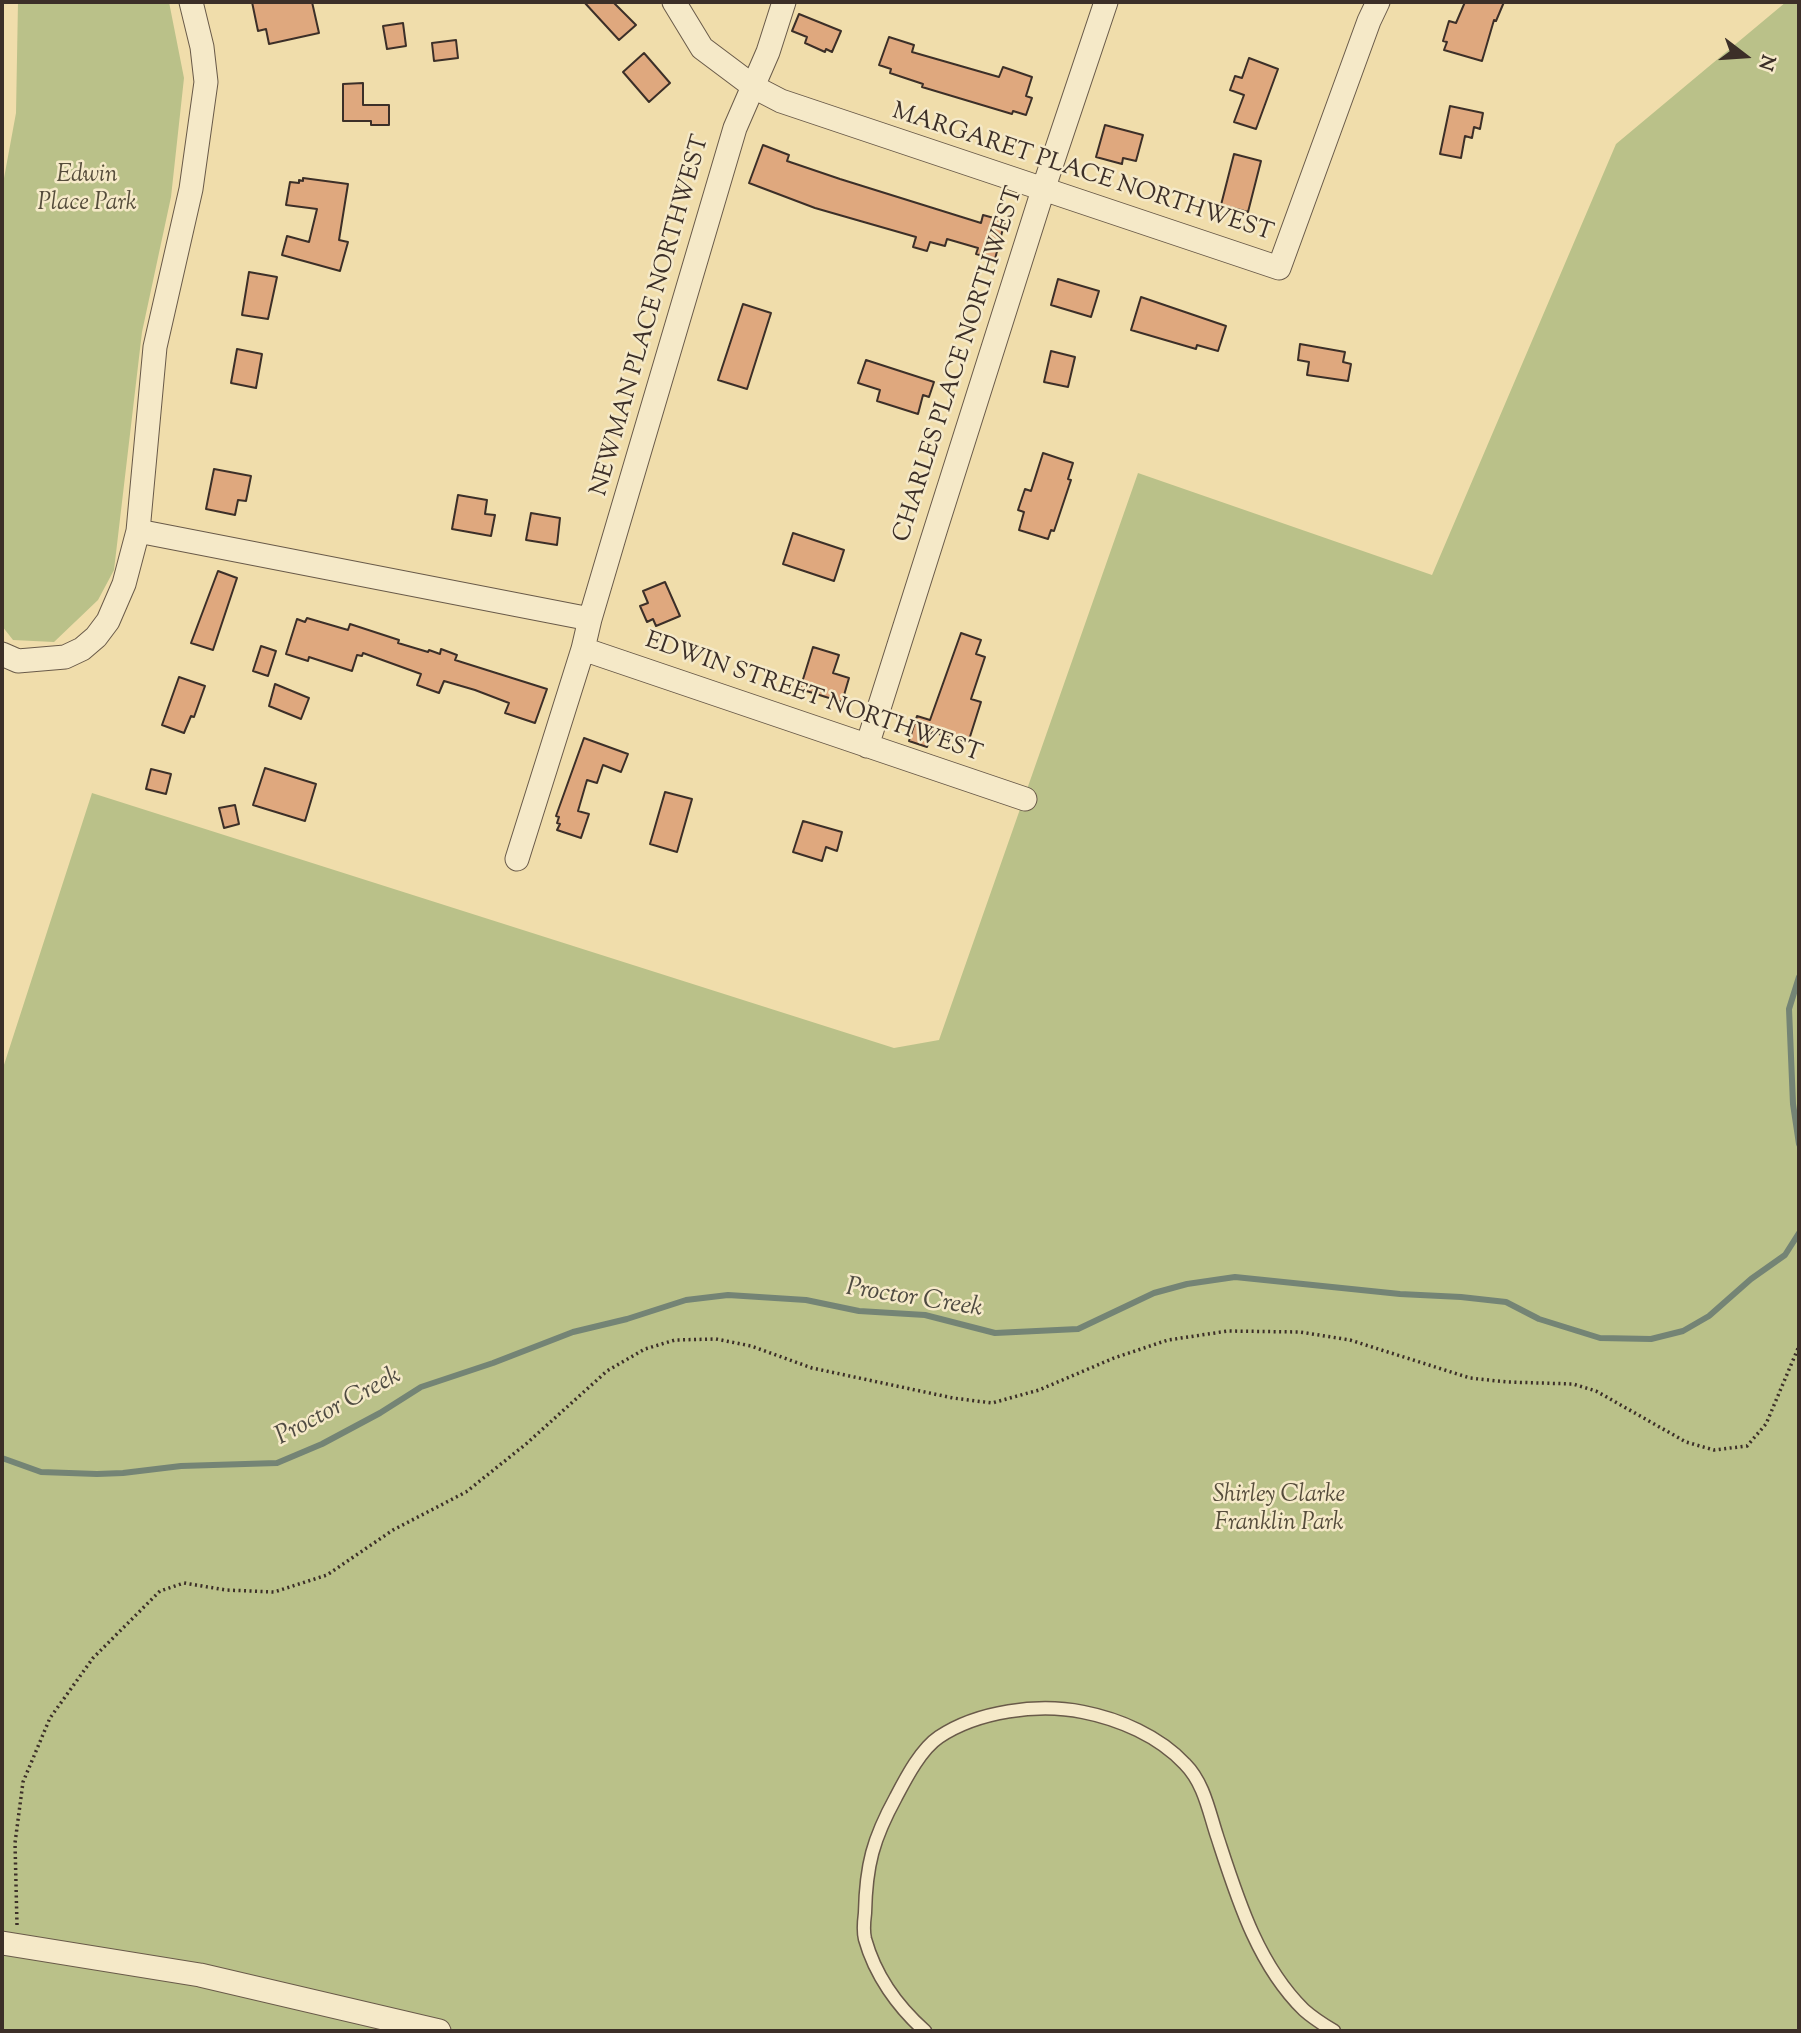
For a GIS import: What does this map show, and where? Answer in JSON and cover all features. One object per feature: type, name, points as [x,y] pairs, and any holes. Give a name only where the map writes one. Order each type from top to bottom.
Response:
[{"type":"street","points":[[2,654],[18,661],[65,657],[82,649],[108,621],[124,584],[138,531],[155,347],[191,189],[206,82],[202,47],[191,2]]},
{"type":"street","name":"MARGARET PLACE NORTHWEST","points":[[674,2],[702,48],[754,87],[781,101],[1279,268],[1378,2]]},
{"type":"street","name":"NEWMAN PLACE NORTHWEST","points":[[517,859],[583,649],[735,128],[754,87],[784,2]]},
{"type":"street","name":"CHARLES PLACE NORTHWEST","points":[[867,746],[1043,190],[1106,2]]},
{"type":"street","points":[[138,531],[590,619]]},
{"type":"street","name":"EDWIN STREET NORTHWEST","points":[[583,649],[1025,799]]},
{"type":"street","points":[[9,1944],[200,1975],[439,2031]]},
{"type":"lane","points":[[925,2031],[891,1996],[864,1937],[865,1888],[872,1847],[911,1769],[938,1738],[979,1719],[1012,1710],[1041,1709],[1082,1712],[1131,1726],[1186,1764],[1201,1787],[1256,1942],[1282,1985],[1306,2012],[1334,2031]]},
{"type":"path","points":[[9,1944],[18,1919],[15,1843],[23,1782],[50,1718],[93,1658],[160,1591],[184,1583],[226,1590],[275,1592],[327,1575],[393,1530],[466,1492],[526,1444],[607,1371],[645,1349],[675,1340],[716,1339],[751,1346],[812,1368],[953,1398],[992,1403],[1039,1390],[1114,1358],[1168,1340],[1228,1331],[1300,1332],[1350,1340],[1470,1378],[1573,1384],[1597,1391],[1686,1442],[1714,1450],[1747,1446],[1766,1424],[1799,1346]]},
{"type":"green space","name":"Edwin Place Park","points":[[18,2],[169,2],[184,78],[171,197],[142,332],[114,570],[98,600],[54,642],[13,640],[2,626],[2,189],[16,113]]},
{"type":"green space","name":"Shirley Clarke Franklin Park","points":[[1786,2],[1799,2],[1799,2031],[2,2031],[2,1071],[92,793],[894,1048],[939,1040],[1138,473],[1432,575],[1616,144]]},
{"type":"building","points":[[252,2],[312,2],[319,33],[269,44],[266,29],[258,31]]},
{"type":"building","points":[[584,2],[613,2],[636,25],[619,40]]},
{"type":"building","points":[[1465,2],[1504,2],[1496,21],[1494,20],[1482,61],[1444,50],[1447,42],[1443,41],[1449,21],[1456,23]]},
{"type":"building","points":[[799,14],[841,31],[832,52],[826,49],[825,52],[805,43],[807,37],[792,31]]},
{"type":"building","points":[[403,23],[406,46],[387,49],[383,26]]},
{"type":"building","points":[[889,37],[914,45],[912,52],[999,77],[1003,67],[1032,77],[1026,96],[1032,98],[1026,115],[1013,111],[1012,114],[922,87],[923,84],[890,73],[891,69],[879,65]]},
{"type":"building","points":[[456,40],[458,58],[434,61],[432,43]]},
{"type":"building","points":[[644,53],[670,83],[649,102],[623,72]]},
{"type":"building","points":[[1249,58],[1278,69],[1256,129],[1234,122],[1244,95],[1230,90],[1235,76],[1242,78]]},
{"type":"building","points":[[363,83],[363,105],[389,105],[389,125],[371,125],[371,121],[343,121],[343,84]]},
{"type":"building","points":[[1450,106],[1483,113],[1480,129],[1474,127],[1472,138],[1465,136],[1461,158],[1440,154]]},
{"type":"building","points":[[1105,125],[1143,135],[1136,161],[1123,158],[1122,164],[1096,157]]},
{"type":"building","points":[[763,145],[789,155],[787,161],[840,179],[981,223],[983,215],[1005,221],[995,259],[976,254],[978,248],[947,239],[945,246],[930,242],[927,251],[913,247],[916,237],[815,208],[749,183]]},
{"type":"building","points":[[1234,154],[1261,161],[1248,212],[1221,205]]},
{"type":"building","points":[[303,178],[348,184],[339,240],[348,242],[340,271],[282,255],[287,236],[309,242],[317,209],[286,205],[290,182],[299,183]]},
{"type":"building","points":[[249,272],[277,277],[268,319],[242,315]]},
{"type":"building","points":[[1058,279],[1099,291],[1091,317],[1051,305]]},
{"type":"building","points":[[1141,297],[1226,326],[1218,351],[1197,345],[1196,349],[1131,330]]},
{"type":"building","points":[[743,304],[771,313],[747,389],[718,380]]},
{"type":"building","points":[[1300,344],[1345,352],[1343,362],[1351,364],[1348,381],[1307,375],[1309,362],[1298,360]]},
{"type":"building","points":[[237,349],[262,354],[256,388],[231,383]]},
{"type":"building","points":[[1051,351],[1075,357],[1068,387],[1044,382]]},
{"type":"building","points":[[866,360],[934,382],[929,397],[923,395],[918,414],[877,401],[880,390],[858,383]]},
{"type":"building","points":[[1043,453],[1073,463],[1068,479],[1071,480],[1054,531],[1051,530],[1048,539],[1019,530],[1024,512],[1018,510],[1025,489],[1031,491]]},
{"type":"building","points":[[214,469],[251,476],[246,501],[238,500],[235,515],[206,509]]},
{"type":"building","points":[[458,495],[487,500],[485,514],[495,515],[491,536],[452,529]]},
{"type":"building","points":[[531,513],[560,518],[557,545],[526,540]]},
{"type":"building","points":[[793,533],[844,550],[834,581],[783,564]]},
{"type":"building","points":[[218,571],[237,578],[213,650],[191,643]]},
{"type":"building","points":[[665,582],[680,616],[656,626],[653,619],[647,622],[640,606],[648,603],[643,591]]},
{"type":"building","points":[[307,618],[348,630],[350,624],[428,652],[429,650],[440,654],[441,649],[457,655],[455,660],[547,689],[535,723],[505,713],[509,703],[475,690],[444,681],[439,693],[417,685],[421,674],[363,653],[362,656],[357,655],[352,671],[309,657],[308,661],[286,654],[297,619],[305,622]]},
{"type":"building","points":[[961,633],[981,640],[976,654],[985,657],[971,699],[981,702],[968,743],[932,732],[927,747],[909,741],[917,716],[930,720]]},
{"type":"building","points":[[261,646],[276,651],[268,676],[253,671]]},
{"type":"building","points":[[813,647],[839,655],[833,673],[849,678],[842,702],[800,689]]},
{"type":"building","points":[[179,677],[205,686],[194,717],[191,716],[184,733],[162,725]]},
{"type":"building","points":[[275,684],[309,698],[301,719],[269,706]]},
{"type":"building","points":[[584,738],[628,754],[621,772],[603,765],[597,783],[587,780],[578,811],[589,814],[581,838],[557,830],[560,824],[557,823],[559,817],[556,816]]},
{"type":"building","points":[[265,768],[316,784],[305,821],[253,805]]},
{"type":"building","points":[[151,769],[171,774],[166,794],[146,789]]},
{"type":"building","points":[[665,792],[692,799],[677,852],[650,844]]},
{"type":"building","points":[[235,805],[239,824],[224,828],[219,808]]},
{"type":"building","points":[[803,821],[842,832],[837,851],[826,847],[822,861],[793,852]]},
{"type":"waterway","name":"Proctor Creek","points":[[1799,977],[1789,1009],[1793,1104],[1799,1144]]},
{"type":"waterway","name":"Proctor Creek","points":[[2,1458],[41,1472],[97,1474],[181,1466],[277,1463],[322,1444],[421,1387],[573,1332],[627,1319],[686,1300],[728,1295],[806,1300],[859,1311],[925,1315],[995,1333],[1078,1329],[1154,1293],[1187,1284],[1235,1277],[1506,1302],[1539,1319],[1600,1338],[1651,1339],[1683,1331],[1709,1316],[1751,1279],[1785,1255],[1799,1233]]}]
